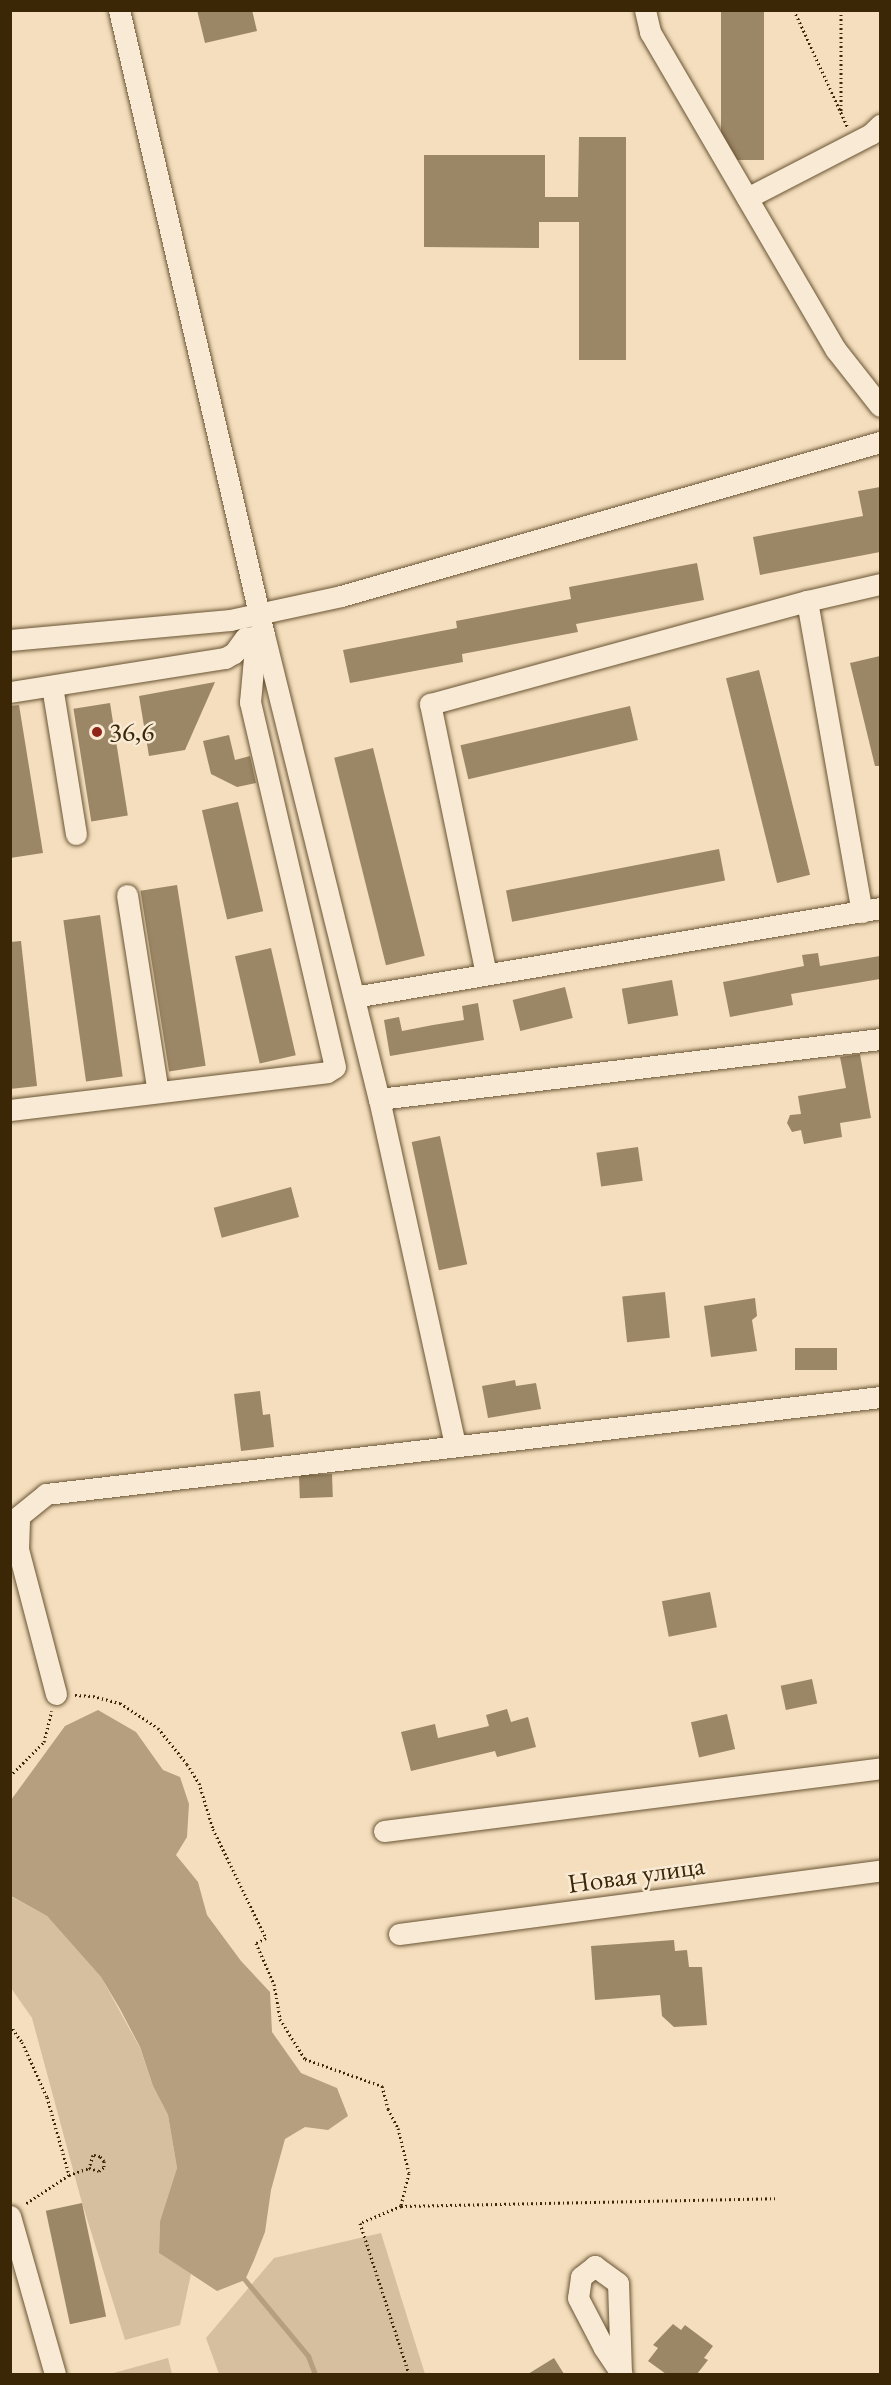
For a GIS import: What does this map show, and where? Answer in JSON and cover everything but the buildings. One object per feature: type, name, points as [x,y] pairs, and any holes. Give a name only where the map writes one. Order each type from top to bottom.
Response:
[{"type":"street","points":[[120,10],[259,612],[260,635],[379,1099],[455,1445]]},
{"type":"street","points":[[645,10],[650,32],[836,350],[880,405]]},
{"type":"street","points":[[747,198],[854,142],[880,125]]},
{"type":"street","points":[[10,640],[230,620],[259,612],[341,597],[880,442]]},
{"type":"street","points":[[486,974],[430,704],[807,601],[880,584]]},
{"type":"street","points":[[354,997],[871,910],[807,601]]},
{"type":"street","points":[[10,692],[225,658],[234,653],[245,638],[260,635]]},
{"type":"street","points":[[10,1110],[327,1072],[335,1067],[250,702],[253,665],[260,635]]},
{"type":"street","points":[[234,653],[253,665]]},
{"type":"street","points":[[52,686],[76,834]]},
{"type":"street","points":[[127,895],[158,1092]]},
{"type":"street","points":[[379,1099],[880,1039]]},
{"type":"street","points":[[56,1694],[18,1549],[19,1516],[46,1494],[880,1397]]},
{"type":"street","points":[[384,1831],[880,1768]]},
{"type":"street","name":"Новая улица","points":[[399,1934],[880,1871]]},
{"type":"street","points":[[15,2211],[55,2374]]},
{"type":"path","points":[[794,10],[854,142]]},
{"type":"path","points":[[841,10],[841,114]]},
{"type":"path","points":[[10,1776],[44,1742],[56,1694],[93,1696],[120,1703],[158,1728],[199,1783],[213,1829],[266,1938],[256,1943],[274,1984],[280,2019],[305,2059],[382,2086],[388,2109],[398,2128],[409,2173],[401,2206]]},
{"type":"path","points":[[10,2025],[22,2042],[47,2097],[69,2175]]},
{"type":"path","points":[[15,2211],[69,2175],[89,2168],[99,2171],[104,2166],[104,2161],[100,2156],[93,2155],[89,2168]]},
{"type":"path","points":[[408,2374],[360,2223],[401,2206],[775,2198]]},
{"type":"shaded area","points":[[98,1710],[136,1732],[163,1770],[180,1777],[189,1804],[187,1837],[176,1855],[198,1882],[207,1915],[241,1961],[270,1992],[272,2032],[301,2073],[337,2088],[348,2116],[328,2130],[305,2127],[285,2139],[271,2190],[265,2232],[254,2260],[245,2280],[217,2291],[159,2253],[160,2221],[177,2168],[168,2115],[153,2086],[140,2047],[101,1977],[47,1916],[11,1896],[11,1800],[65,1726]]},
{"type":"shaded area","points":[[10,1896],[47,1916],[101,1977],[140,2048],[153,2086],[168,2115],[177,2168],[160,2221],[159,2253],[191,2274],[180,2325],[125,2340],[82,2203],[32,2018],[11,1988]]},
{"type":"shaded area","points":[[381,2233],[425,2374],[219,2374],[206,2338],[274,2258]]},
{"type":"shaded area","points":[[168,2358],[172,2374],[110,2374]]},
{"type":"waterway","points":[[245,2280],[308,2356],[315,2374]]},
{"type":"place","name":"36,6","points":[[97,732]]}]
